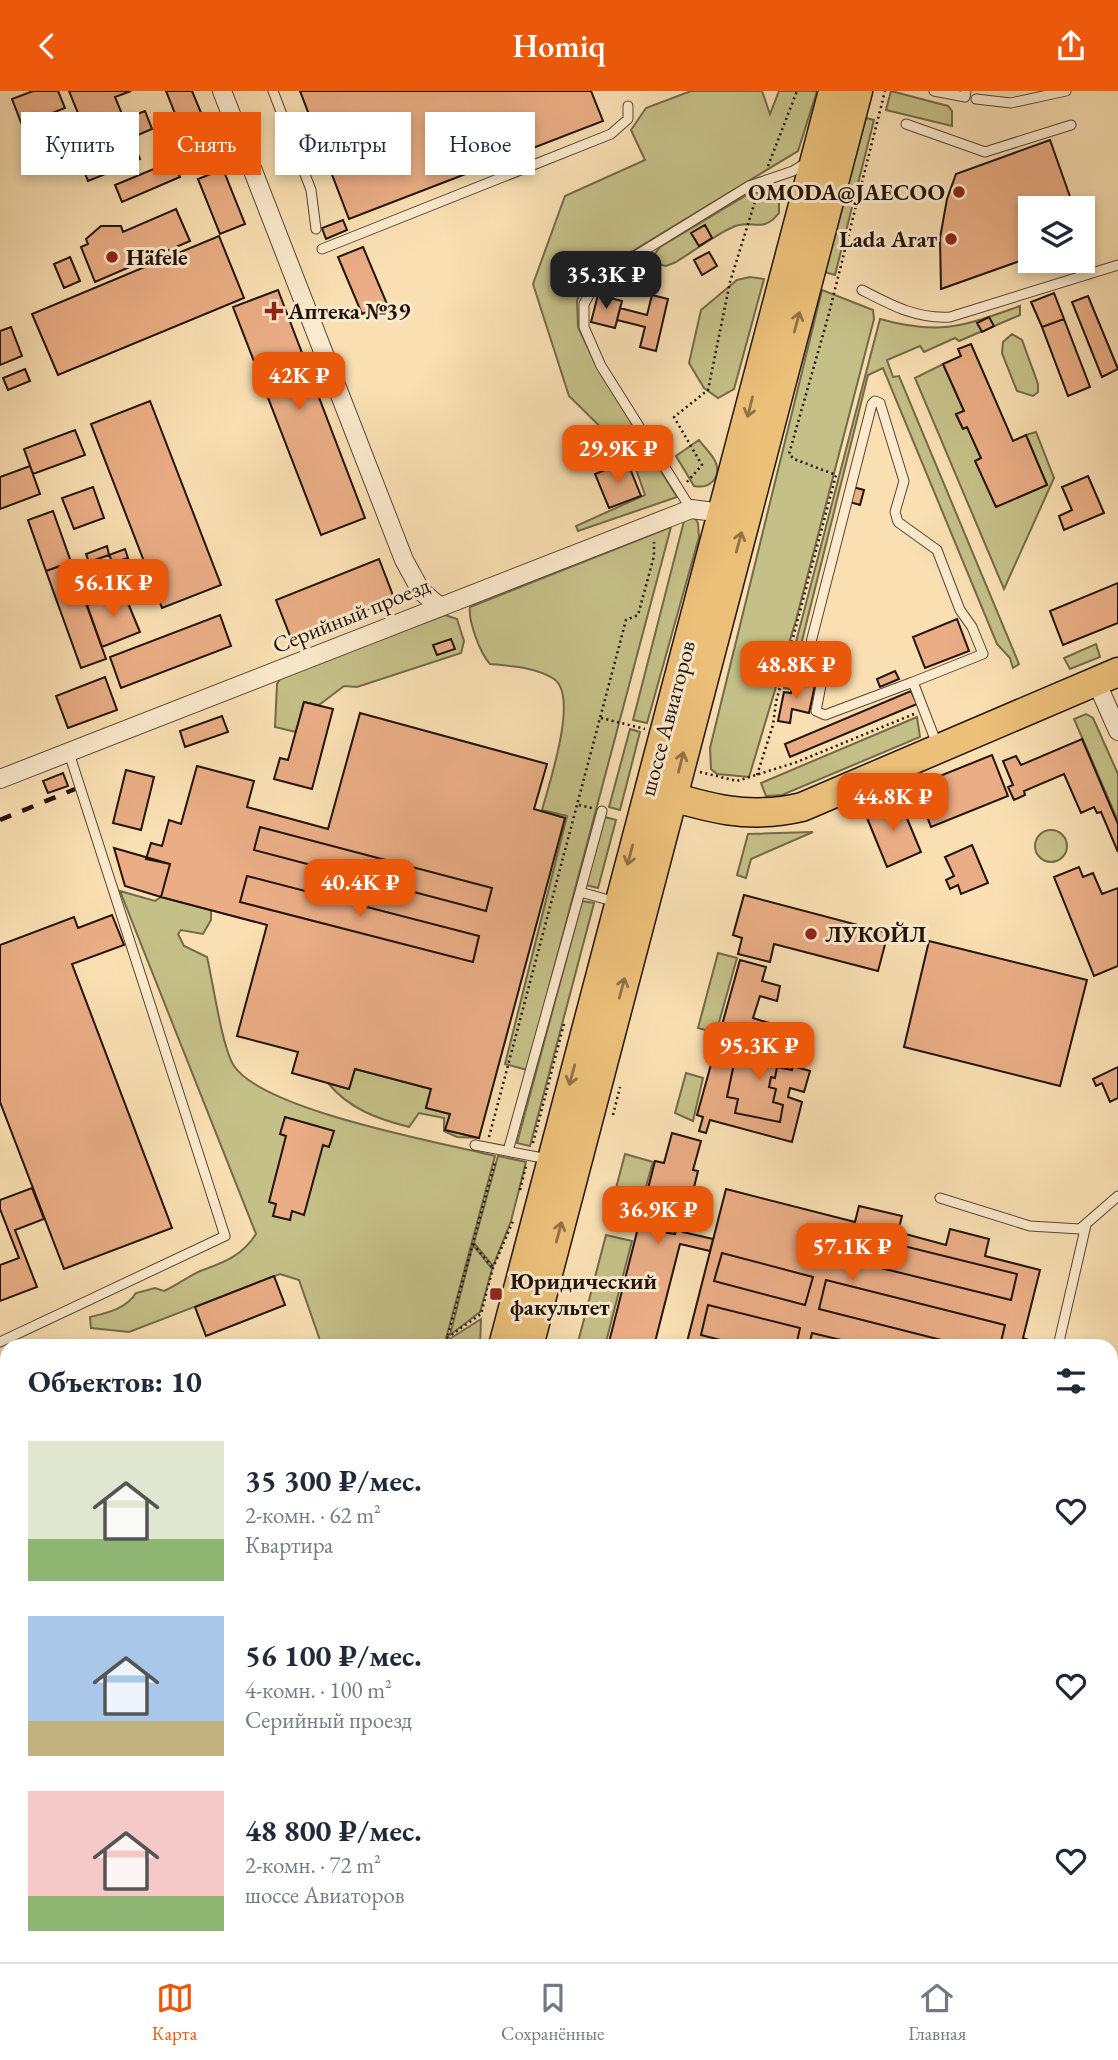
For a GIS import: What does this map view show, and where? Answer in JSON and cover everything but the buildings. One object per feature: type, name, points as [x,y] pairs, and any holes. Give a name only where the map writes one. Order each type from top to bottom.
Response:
[{"type":"main road","name":"шоссе Авиаторов","points":[[531,1339],[660,793],[723,513],[816,156],[843,99]]},
{"type":"main road","name":"шоссе Авиаторов","points":[[504,1339],[540,1157],[618,902],[660,793],[843,99]]},
{"type":"main road","points":[[660,793],[745,814],[774,814],[802,807],[1107,676]]},
{"type":"street","points":[[222,91],[404,560],[421,591],[440,607]]},
{"type":"street","name":"Серийный проезд","points":[[0,779],[691,509],[723,513]]},
{"type":"street","points":[[1107,676],[1118,731]]},
{"type":"lane","points":[[273,91],[311,190],[316,229]]},
{"type":"lane","points":[[934,91],[965,97],[966,91]]},
{"type":"lane","points":[[976,99],[1011,103],[1066,91]]},
{"type":"lane","points":[[322,249],[611,134],[628,119],[628,106]]},
{"type":"lane","points":[[906,124],[985,152],[1071,125]]},
{"type":"lane","points":[[691,509],[601,366],[584,327],[588,292],[598,279],[738,192],[793,171],[816,156]]},
{"type":"lane","points":[[862,290],[900,310],[934,318],[950,317],[1118,265]]},
{"type":"lane","points":[[875,401],[880,403],[904,481],[895,512],[898,522],[937,550],[960,610],[972,627],[983,654],[913,682],[825,715],[816,711],[824,670],[810,646],[872,404],[875,401]]},
{"type":"lane","points":[[913,682],[939,748]]},
{"type":"lane","points":[[6,1339],[225,1236],[69,753]]},
{"type":"lane","points":[[505,1148],[602,811]]},
{"type":"lane","points":[[580,892],[618,902]]},
{"type":"lane","points":[[475,1145],[505,1148],[540,1157]]},
{"type":"lane","points":[[940,1198],[1030,1226],[1080,1229],[1118,1196]]},
{"type":"lane","points":[[1060,1339],[1086,1224]]},
{"type":"path","points":[[757,775],[773,725],[776,702],[836,475],[794,459],[789,454],[828,317],[885,91]]},
{"type":"path","points":[[698,772],[737,781],[797,762],[924,710]]},
{"type":"path","points":[[447,1338],[473,1243],[505,1148],[488,1140],[570,841]]},
{"type":"path","points":[[519,1195],[540,1157],[566,1016]]},
{"type":"path","points":[[447,1338],[481,1314],[493,1268],[514,1215]]},
{"type":"path","points":[[473,1243],[493,1268]]},
{"type":"shaded area","points":[[691,91],[762,91],[770,114],[779,91],[817,91],[798,151],[593,275],[582,288],[577,301],[578,327],[597,367],[677,497],[578,531],[576,526],[645,495],[632,458],[569,396],[533,284],[565,196],[645,160],[631,130],[646,108]]},
{"type":"shaded area","points":[[891,91],[948,106],[952,111],[952,126],[886,110]]},
{"type":"shaded area","points":[[862,117],[874,120],[835,275],[821,271]]},
{"type":"shaded area","points":[[750,193],[762,193],[779,203],[779,213],[773,220],[762,225],[745,224],[733,227],[676,262],[666,266],[656,264],[654,255],[660,247]]},
{"type":"shaded area","points":[[750,277],[764,279],[734,389],[718,398],[704,388],[689,363],[701,310],[737,280]]},
{"type":"shaded area","points":[[822,290],[873,310],[874,319],[796,620],[749,777],[717,774],[711,769],[710,748]]},
{"type":"shaded area","points":[[1020,306],[1020,315],[959,341],[955,338],[924,352],[920,346],[887,360],[893,377],[899,376],[1019,664],[1013,668],[1010,658],[997,644],[883,368],[868,375],[790,689],[784,688],[880,319],[936,328],[983,319]]},
{"type":"shaded area","points":[[1012,334],[1022,340],[1038,384],[1038,392],[1033,396],[1017,391],[1002,353],[1003,342]]},
{"type":"shaded area","points":[[943,364],[964,411],[956,415],[963,429],[967,427],[981,458],[976,461],[996,507],[1047,485],[1026,435],[1036,432],[1054,478],[1004,589],[915,378]]},
{"type":"shaded area","points":[[699,440],[713,457],[717,474],[712,482],[699,487],[694,486],[676,456]]},
{"type":"shaded area","points":[[693,515],[698,523],[699,537],[647,723],[633,720],[684,521]]},
{"type":"shaded area","points":[[671,527],[527,1070],[505,1064],[567,816],[542,810],[560,741],[564,703],[561,688],[547,675],[523,668],[490,664],[476,637],[470,607]]},
{"type":"shaded area","points":[[445,615],[457,619],[464,641],[461,653],[357,687],[344,686],[319,705],[304,702],[296,732],[275,727],[277,684],[282,675]]},
{"type":"shaded area","points":[[1096,644],[1100,657],[1070,669],[1064,658]]},
{"type":"shaded area","points":[[1086,714],[1093,718],[1118,774],[1118,821],[1074,719]]},
{"type":"shaded area","points":[[917,717],[920,737],[782,795],[766,796],[761,783]]},
{"type":"shaded area","points":[[630,729],[640,732],[620,810],[609,807]]},
{"type":"shaded area","points":[[605,817],[616,820],[598,888],[586,885]]},
{"type":"shaded area","points":[[1051,830],[1062,835],[1067,846],[1062,857],[1051,862],[1040,857],[1035,846],[1040,835]]},
{"type":"shaded area","points":[[813,832],[751,859],[746,878],[737,875],[748,834]]},
{"type":"shaded area","points":[[120,891],[155,901],[161,897],[211,910],[211,920],[203,934],[181,930],[178,934],[184,946],[207,957],[230,1057],[234,1066],[252,1082],[315,1111],[495,1156],[446,1339],[320,1339],[299,1280],[280,1274],[129,1332],[91,1328],[90,1317],[122,1307],[136,1293],[155,1288],[164,1291],[226,1261],[239,1253],[256,1234]]},
{"type":"shaded area","points":[[582,901],[594,903],[530,1146],[517,1143]]},
{"type":"shaded area","points":[[718,953],[737,958],[716,1033],[698,1028]]},
{"type":"shaded area","points":[[355,1069],[431,1089],[426,1107],[450,1114],[446,1130],[480,1138],[457,1137],[444,1131],[444,1118],[419,1113],[409,1127],[355,1106],[328,1083],[349,1089]]},
{"type":"shaded area","points":[[686,1073],[703,1078],[693,1121],[675,1113]]},
{"type":"shaded area","points":[[625,1154],[653,1162],[639,1211],[612,1203]]},
{"type":"shaded area","points":[[498,1156],[526,1162],[511,1221],[493,1266],[474,1243]]},
{"type":"shaded area","points":[[606,1235],[632,1241],[607,1339],[579,1339]]},
{"type":"shaded area","points":[[473,1245],[492,1269],[480,1312],[450,1335]]},
{"type":"shaded area","points":[[481,1319],[480,1339],[450,1339]]},
{"type":"railway","points":[[0,820],[75,789]]},
{"type":"place","name":"OMODA@JAECOO","points":[[959,192]]},
{"type":"place","name":"Lada Агат","points":[[951,239]]},
{"type":"place","name":"Häfele","points":[[112,257]]},
{"type":"place","name":"Аптека №39","points":[[274,311]]},
{"type":"place","name":"ЛУКОЙЛ","points":[[811,934]]},
{"type":"place","name":"Юридический факультет","points":[[496,1294]]}]
